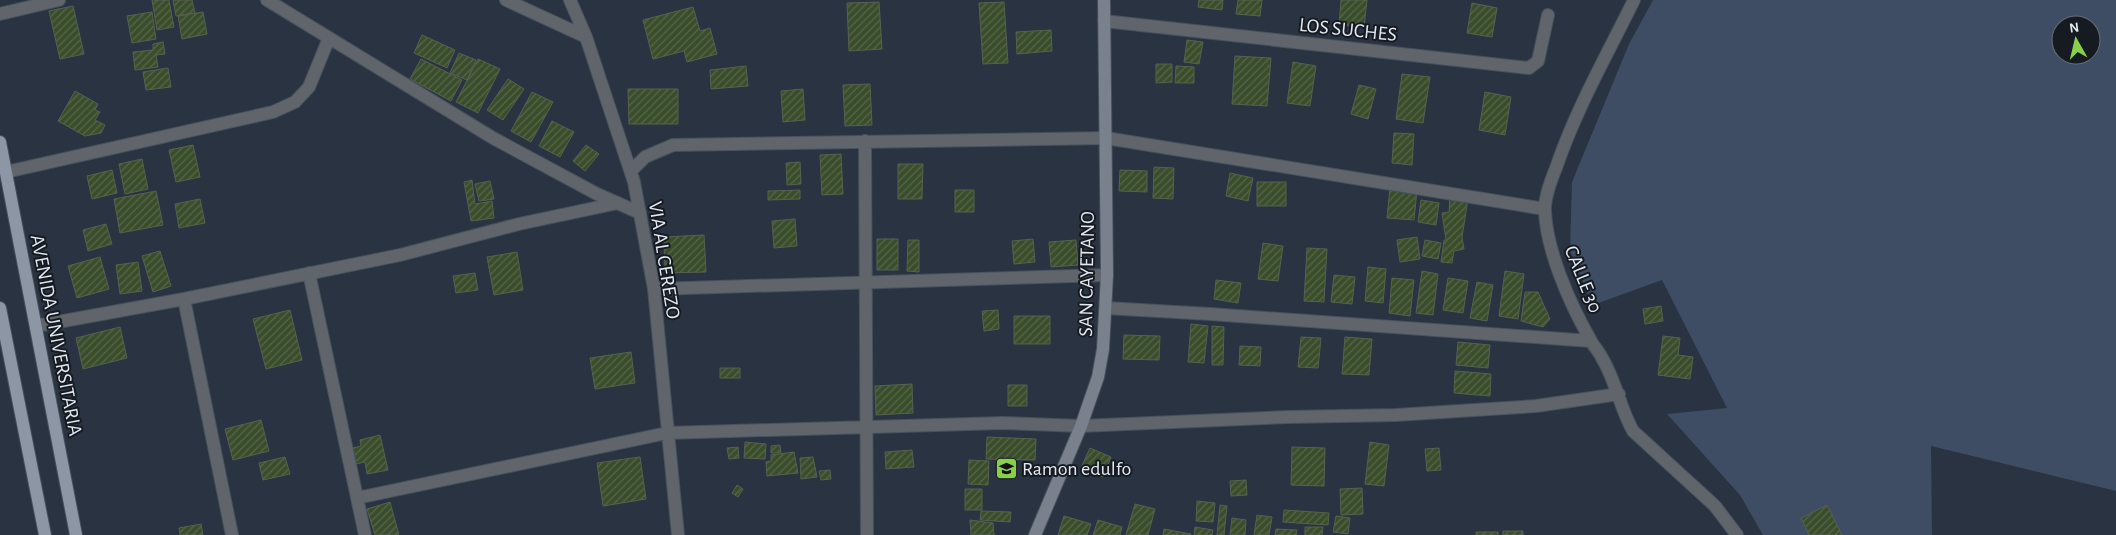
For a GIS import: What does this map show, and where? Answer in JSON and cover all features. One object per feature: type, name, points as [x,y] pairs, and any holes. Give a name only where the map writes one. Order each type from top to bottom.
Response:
[{"type":"main road","name":"SAN CAYETANO","points":[[1035,535],[1081,426],[1098,377],[1103,349],[1107,275],[1104,0]]},
{"type":"main road","name":"AVENIDA UNIVERSITARIA","points":[[0,142],[76,535]]},
{"type":"main road","points":[[0,308],[45,535]]},
{"type":"street","points":[[0,14],[59,0]]},
{"type":"street","points":[[268,0],[493,138],[640,213]]},
{"type":"street","points":[[506,0],[586,37]]},
{"type":"street","name":"VIA AL CEREZO","points":[[570,0],[586,37],[630,171],[640,213],[654,289],[678,535]]},
{"type":"street","name":"CALLE 30","points":[[1634,0],[1573,121],[1552,179],[1545,210],[1549,241],[1568,296],[1602,358],[1619,394],[1624,415],[1633,431],[1714,506],[1737,535]]},
{"type":"street","name":"LOS SUCHES","points":[[1104,21],[1529,68],[1538,61],[1548,15]]},
{"type":"street","points":[[6,172],[273,112],[295,102],[309,87],[329,38]]},
{"type":"street","points":[[630,171],[645,157],[673,145],[1106,138],[1545,210]]},
{"type":"street","points":[[865,141],[864,282],[867,535]]},
{"type":"street","points":[[36,326],[184,299],[400,254],[519,224],[618,203]]},
{"type":"street","points":[[309,273],[365,535]]},
{"type":"street","points":[[654,289],[1107,275]]},
{"type":"street","points":[[184,299],[232,535]]},
{"type":"street","points":[[1106,308],[1591,341]]},
{"type":"street","points":[[357,498],[667,433],[1002,423],[1081,426],[1451,412],[1536,406],[1619,394]]},
{"type":"shaded area","points":[[1653,0],[2116,0],[2116,491],[1931,446],[1932,535],[1763,535],[1740,495],[1667,414],[1727,408],[1662,280],[1593,305],[1570,251],[1572,182],[1629,44]]},
{"type":"building","points":[[152,0],[169,0],[174,27],[157,30]]},
{"type":"building","points":[[173,0],[192,0],[195,13],[176,16]]},
{"type":"building","points":[[1199,0],[1223,0],[1222,10],[1198,7]]},
{"type":"building","points":[[1238,0],[1262,0],[1260,16],[1236,14]]},
{"type":"building","points":[[1341,0],[1367,0],[1364,27],[1339,25]]},
{"type":"building","points":[[879,2],[882,49],[849,51],[847,3]]},
{"type":"building","points":[[1004,2],[1008,63],[983,64],[979,3]]},
{"type":"building","points":[[1472,3],[1497,8],[1492,37],[1467,33]]},
{"type":"building","points":[[73,6],[84,54],[60,59],[49,11]]},
{"type":"building","points":[[693,7],[700,31],[710,28],[717,54],[687,62],[684,51],[653,59],[643,20]]},
{"type":"building","points":[[152,12],[156,39],[132,43],[127,16]]},
{"type":"building","points":[[203,12],[207,34],[182,39],[178,16]]},
{"type":"building","points":[[1051,30],[1052,51],[1017,54],[1016,32]]},
{"type":"building","points":[[422,35],[455,50],[447,68],[414,53]]},
{"type":"building","points":[[1187,40],[1203,42],[1199,64],[1184,62]]},
{"type":"building","points":[[163,42],[165,54],[156,55],[158,67],[135,70],[133,52],[153,50],[153,44]]},
{"type":"building","points":[[459,53],[476,60],[467,80],[450,73]]},
{"type":"building","points":[[1235,56],[1271,58],[1267,106],[1232,104]]},
{"type":"building","points":[[421,59],[462,80],[451,101],[410,79]]},
{"type":"building","points":[[478,59],[500,69],[478,113],[456,102]]},
{"type":"building","points":[[1293,62],[1316,66],[1310,106],[1287,103]]},
{"type":"building","points":[[1156,64],[1172,64],[1172,82],[1156,83]]},
{"type":"building","points":[[746,66],[748,86],[711,89],[710,70]]},
{"type":"building","points":[[1176,66],[1194,67],[1194,83],[1175,83]]},
{"type":"building","points":[[168,68],[171,87],[146,90],[143,72]]},
{"type":"building","points":[[1402,74],[1430,77],[1423,123],[1396,119]]},
{"type":"building","points":[[508,79],[524,89],[503,120],[487,110]]},
{"type":"building","points":[[870,84],[872,125],[845,126],[843,85]]},
{"type":"building","points":[[1359,85],[1376,89],[1368,119],[1351,114]]},
{"type":"building","points":[[628,89],[678,89],[678,124],[629,124]]},
{"type":"building","points":[[803,89],[805,120],[783,122],[781,91]]},
{"type":"building","points":[[75,91],[98,104],[95,110],[100,112],[95,120],[105,125],[101,133],[85,136],[58,121]]},
{"type":"building","points":[[532,92],[553,102],[531,142],[511,131]]},
{"type":"building","points":[[1485,92],[1511,97],[1505,135],[1479,130]]},
{"type":"building","points":[[552,121],[574,132],[560,157],[539,146]]},
{"type":"building","points":[[1394,133],[1414,134],[1412,165],[1392,163]]},
{"type":"building","points":[[193,145],[200,177],[176,182],[169,150]]},
{"type":"building","points":[[586,145],[599,154],[585,171],[573,161]]},
{"type":"building","points":[[841,154],[843,194],[822,195],[820,155]]},
{"type":"building","points":[[142,159],[148,189],[125,194],[119,164]]},
{"type":"building","points":[[800,162],[801,184],[787,185],[786,163]]},
{"type":"building","points":[[898,164],[923,164],[922,199],[898,199]]},
{"type":"building","points":[[1154,167],[1174,168],[1173,199],[1153,198]]},
{"type":"building","points":[[112,170],[117,193],[92,199],[87,176]]},
{"type":"building","points":[[1120,170],[1147,171],[1147,192],[1119,191]]},
{"type":"building","points":[[1230,173],[1253,178],[1248,201],[1226,196]]},
{"type":"building","points":[[472,180],[475,204],[492,201],[494,218],[471,221],[464,182]]},
{"type":"building","points":[[490,181],[494,199],[479,201],[475,184]]},
{"type":"building","points":[[1257,182],[1286,182],[1286,206],[1257,206]]},
{"type":"building","points":[[1390,188],[1417,190],[1414,220],[1387,218]]},
{"type":"building","points":[[800,190],[800,199],[768,200],[768,191]]},
{"type":"building","points":[[955,190],[974,190],[974,212],[955,212]]},
{"type":"building","points":[[156,191],[163,225],[120,233],[114,199]]},
{"type":"building","points":[[1450,197],[1468,199],[1462,237],[1464,249],[1454,251],[1452,263],[1441,262],[1444,240],[1446,240],[1442,213],[1449,212]]},
{"type":"building","points":[[200,199],[205,223],[179,228],[175,204]]},
{"type":"building","points":[[1421,200],[1439,203],[1436,225],[1418,222]]},
{"type":"building","points":[[795,219],[797,246],[774,248],[772,221]]},
{"type":"building","points":[[106,224],[112,244],[88,251],[83,230]]},
{"type":"building","points":[[704,235],[706,272],[665,273],[664,237]]},
{"type":"building","points":[[1417,237],[1420,259],[1400,262],[1397,240]]},
{"type":"building","points":[[877,239],[898,239],[898,270],[877,270]]},
{"type":"building","points":[[1033,239],[1035,262],[1014,264],[1012,241]]},
{"type":"building","points":[[908,240],[919,240],[919,272],[907,271]]},
{"type":"building","points":[[1076,240],[1078,265],[1051,267],[1049,242]]},
{"type":"building","points":[[1425,240],[1441,243],[1438,259],[1422,256]]},
{"type":"building","points":[[1263,243],[1283,246],[1278,281],[1258,279]]},
{"type":"building","points":[[1307,248],[1327,249],[1324,302],[1304,301]]},
{"type":"building","points":[[160,251],[171,286],[153,292],[142,256]]},
{"type":"building","points":[[517,252],[523,290],[494,295],[487,257]]},
{"type":"building","points":[[100,257],[109,289],[77,298],[68,266]]},
{"type":"building","points":[[138,262],[142,291],[120,294],[116,265]]},
{"type":"building","points":[[1368,267],[1386,269],[1383,303],[1365,301]]},
{"type":"building","points":[[1422,271],[1438,274],[1433,315],[1416,313]]},
{"type":"building","points":[[1505,271],[1524,274],[1518,319],[1499,316]]},
{"type":"building","points":[[475,273],[478,290],[456,293],[453,276]]},
{"type":"building","points":[[1334,275],[1355,277],[1352,304],[1331,302]]},
{"type":"building","points":[[1392,278],[1414,280],[1410,316],[1389,313]]},
{"type":"building","points":[[1448,278],[1468,281],[1463,313],[1443,310]]},
{"type":"building","points":[[1216,280],[1241,283],[1238,303],[1214,299]]},
{"type":"building","points":[[1477,282],[1493,285],[1487,321],[1470,318]]},
{"type":"building","points":[[1525,292],[1538,292],[1550,319],[1543,327],[1521,321]]},
{"type":"building","points":[[1661,306],[1663,321],[1645,324],[1643,309]]},
{"type":"building","points":[[290,310],[302,360],[266,369],[253,319]]},
{"type":"building","points":[[998,310],[999,329],[984,331],[982,311]]},
{"type":"building","points":[[1014,316],[1050,316],[1050,344],[1014,344]]},
{"type":"building","points":[[1191,324],[1208,326],[1204,363],[1188,362]]},
{"type":"building","points":[[1212,326],[1224,327],[1223,365],[1212,365]]},
{"type":"building","points":[[120,327],[127,358],[83,369],[76,338]]},
{"type":"building","points":[[1124,335],[1160,336],[1159,360],[1123,359]]},
{"type":"building","points":[[1663,336],[1680,338],[1678,355],[1693,357],[1690,379],[1658,375]]},
{"type":"building","points":[[1301,337],[1321,338],[1318,368],[1298,367]]},
{"type":"building","points":[[1345,337],[1372,339],[1369,375],[1342,374]]},
{"type":"building","points":[[1458,342],[1490,345],[1488,368],[1456,365]]},
{"type":"building","points":[[1240,346],[1261,347],[1260,366],[1239,365]]},
{"type":"building","points":[[631,352],[635,383],[595,389],[590,358]]},
{"type":"building","points":[[720,368],[740,368],[740,378],[720,378]]},
{"type":"building","points":[[1455,371],[1491,374],[1490,396],[1454,393]]},
{"type":"building","points":[[912,384],[913,413],[876,415],[875,386]]},
{"type":"building","points":[[1008,385],[1027,385],[1027,406],[1008,406]]},
{"type":"building","points":[[261,420],[269,451],[233,460],[225,429]]},
{"type":"building","points":[[380,435],[388,470],[367,474],[365,462],[356,464],[353,448],[361,446],[360,440]]},
{"type":"building","points":[[987,437],[1036,439],[1035,460],[986,459]]},
{"type":"building","points":[[745,442],[766,444],[765,459],[744,458]]},
{"type":"building","points":[[1370,442],[1389,445],[1384,486],[1365,484]]},
{"type":"building","points":[[780,445],[781,453],[771,453],[771,446]]},
{"type":"building","points":[[738,447],[739,458],[729,459],[727,448]]},
{"type":"building","points":[[1292,447],[1325,448],[1324,486],[1291,485]]},
{"type":"building","points":[[1090,448],[1111,457],[1103,477],[1081,468]]},
{"type":"building","points":[[1439,448],[1441,470],[1427,471],[1425,449]]},
{"type":"building","points":[[912,450],[914,467],[886,469],[885,452]]},
{"type":"building","points":[[794,452],[798,473],[767,476],[766,462],[771,461],[771,455]]},
{"type":"building","points":[[285,457],[290,474],[263,480],[259,463]]},
{"type":"building","points":[[640,457],[646,499],[603,506],[597,463]]},
{"type":"building","points":[[813,457],[817,477],[801,479],[800,458]]},
{"type":"building","points":[[969,460],[989,461],[988,485],[968,484]]},
{"type":"building","points":[[830,470],[831,479],[821,480],[819,471]]},
{"type":"building","points":[[1246,480],[1247,495],[1231,496],[1230,481]]},
{"type":"building","points":[[737,485],[743,489],[738,497],[732,493]]},
{"type":"building","points":[[1362,488],[1363,514],[1341,515],[1340,489]]},
{"type":"building","points":[[965,489],[982,489],[982,510],[965,510]]},
{"type":"building","points":[[1197,501],[1215,503],[1213,522],[1196,521]]},
{"type":"building","points":[[390,502],[399,535],[375,535],[367,509]]},
{"type":"building","points":[[1135,504],[1155,509],[1148,535],[1126,535]]},
{"type":"building","points":[[1220,505],[1227,506],[1224,535],[1217,535]]},
{"type":"building","points":[[1827,505],[1842,535],[1809,535],[1801,518]]},
{"type":"building","points":[[1284,510],[1329,513],[1328,525],[1283,522]]},
{"type":"building","points":[[981,511],[1011,512],[1010,522],[980,520]]},
{"type":"building","points":[[1257,515],[1272,517],[1269,535],[1254,535]]},
{"type":"building","points":[[1064,516],[1091,524],[1087,535],[1058,535]]},
{"type":"building","points":[[1336,516],[1350,518],[1348,534],[1333,532]]},
{"type":"building","points":[[1232,518],[1246,520],[1245,535],[1230,535]]},
{"type":"building","points":[[970,520],[993,523],[994,535],[971,535]]},
{"type":"building","points":[[1098,520],[1122,527],[1120,535],[1093,535]]},
{"type":"building","points":[[201,524],[203,535],[180,535],[179,528]]},
{"type":"building","points":[[1195,527],[1213,530],[1212,535],[1194,535]]},
{"type":"building","points":[[1305,527],[1323,527],[1322,535],[1305,535]]},
{"type":"building","points":[[1164,529],[1191,534],[1191,535],[1163,535]]},
{"type":"building","points":[[1276,529],[1297,530],[1296,535],[1275,535]]},
{"type":"building","points":[[1503,531],[1523,531],[1523,535],[1503,535]]},
{"type":"building","points":[[1476,532],[1498,532],[1498,535],[1476,535]]},
{"type":"place","name":"Ramon edulfo","points":[[1006,468]]}]
